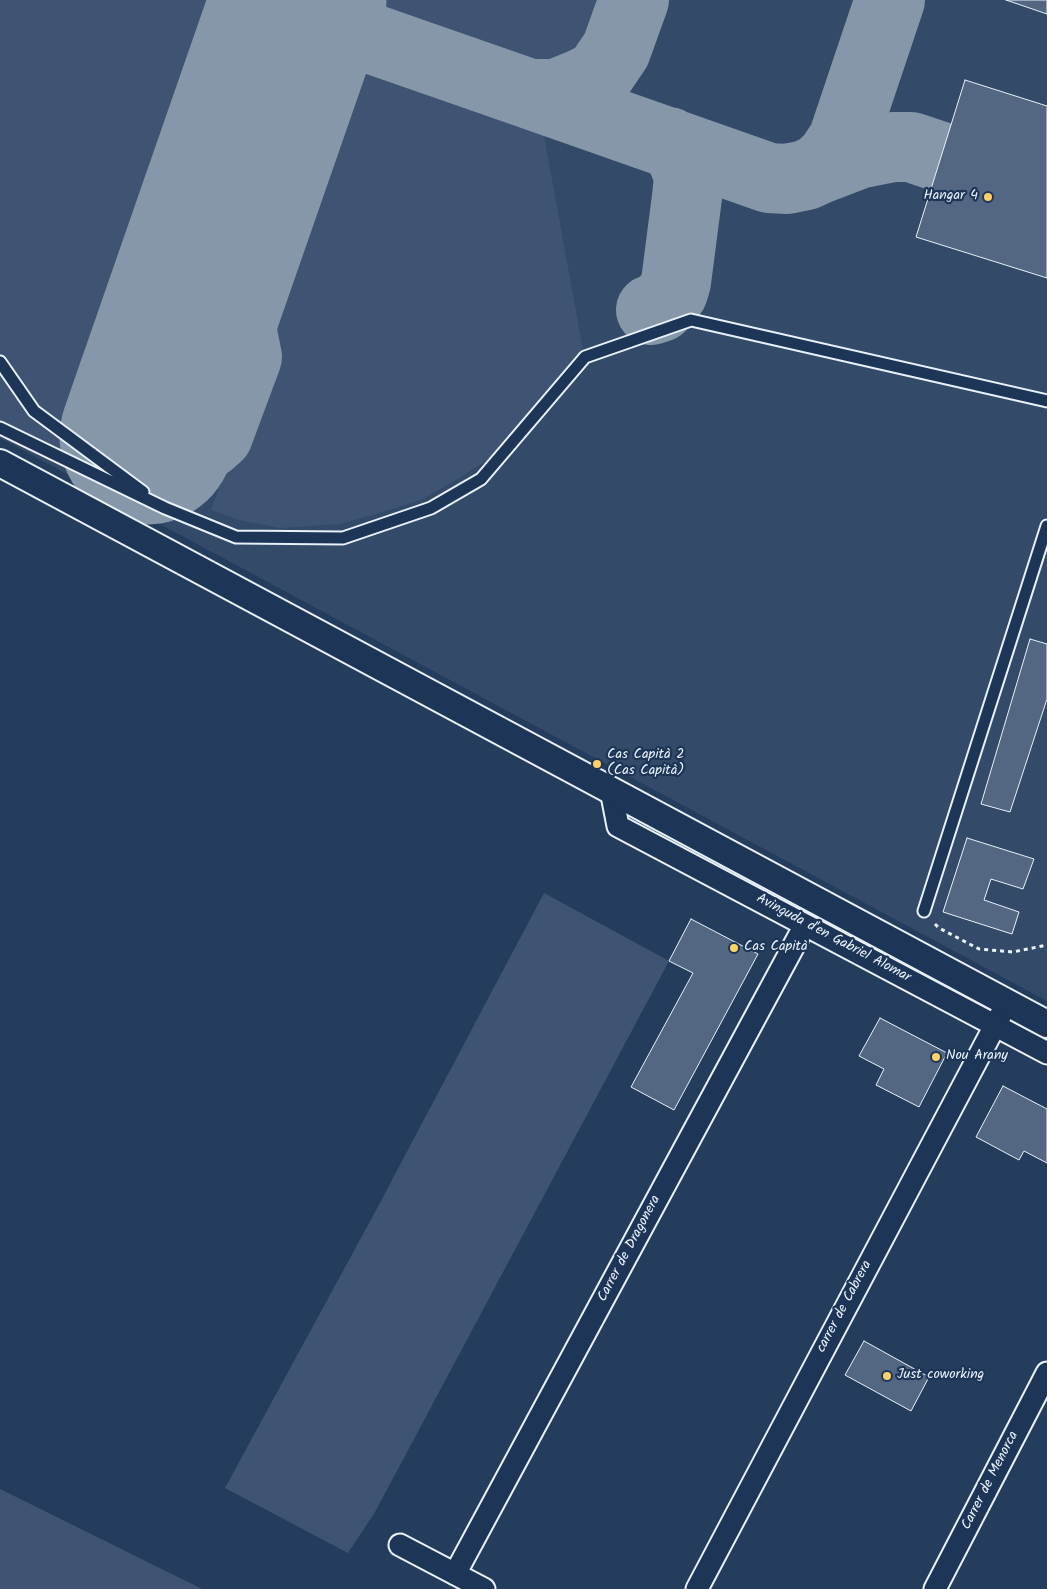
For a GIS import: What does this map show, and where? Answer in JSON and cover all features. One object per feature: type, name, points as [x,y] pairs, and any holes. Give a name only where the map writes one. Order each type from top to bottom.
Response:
[{"type":"street","points":[[0,464],[1047,1024]]},
{"type":"street","name":"Avinguda d'en Gabriel Alomar","points":[[611,790],[618,826],[1047,1053]]},
{"type":"street","name":"Carrer de Dragonera","points":[[456,1574],[805,924]]},
{"type":"street","name":"carrer de Cabrera","points":[[697,1589],[1007,1002]]},
{"type":"street","name":"Carrer de Menorca","points":[[935,1589],[1047,1374]]},
{"type":"street","points":[[400,1545],[484,1589]]},
{"type":"lane","points":[[0,428],[165,508],[236,537],[343,538],[431,508],[481,479],[585,356],[691,320],[1047,401]]},
{"type":"lane","points":[[0,362],[34,410],[165,508]]},
{"type":"lane","points":[[924,912],[1047,526]]},
{"type":"path","points":[[924,912],[939,928],[980,949],[1013,952],[1047,945]]},
{"type":"shaded area","points":[[0,0],[1047,0],[1047,1001],[0,438]]},
{"type":"shaded area","points":[[0,0],[250,0],[87,461],[0,427]]},
{"type":"shaded area","points":[[369,0],[610,0],[599,31],[580,46],[539,67],[520,68],[389,22]]},
{"type":"shaded area","points":[[359,63],[382,64],[541,119],[583,350],[498,453],[423,499],[340,524],[280,528],[239,520],[211,510],[265,361],[248,274],[313,96],[335,75]]},
{"type":"shaded area","points":[[544,893],[669,961],[375,1512],[348,1553],[225,1488],[374,1214]]},
{"type":"shaded area","points":[[0,1489],[202,1589],[0,1589]]},
{"type":"building","points":[[1006,0],[1047,0],[1047,14]]},
{"type":"building","name":"Hangar 4","points":[[965,80],[1047,106],[1047,278],[916,237]]},
{"type":"building","points":[[1030,639],[1047,644],[1047,699],[1010,812],[981,804]]},
{"type":"building","points":[[967,838],[1034,859],[1023,889],[991,879],[984,900],[1019,912],[1012,934],[943,912]]},
{"type":"building","points":[[691,919],[758,954],[674,1110],[631,1087],[693,973],[669,961]]},
{"type":"building","points":[[880,1018],[947,1053],[919,1107],[876,1085],[884,1069],[859,1056]]},
{"type":"building","points":[[1003,1086],[1047,1109],[1047,1163],[1024,1151],[1019,1160],[976,1137]]},
{"type":"building","name":"Just coworking","points":[[864,1341],[929,1377],[911,1411],[845,1375]]},
{"type":"taxiway","points":[[327,0],[335,15],[352,32],[530,94],[556,94],[599,75],[616,50],[634,0]]},
{"type":"taxiway","points":[[530,94],[769,178],[787,179],[806,175],[819,169],[831,158],[843,140],[890,0]]},
{"type":"taxiway","points":[[225,221],[193,311],[172,336],[152,353],[144,363],[132,392],[132,411],[137,424],[148,438],[172,451],[186,451],[199,448],[209,443],[218,435],[247,357],[226,253],[225,221],[278,73],[284,61],[312,39],[324,35],[352,32]]},
{"type":"taxiway","points":[[651,310],[660,307],[673,292],[676,282],[687,197],[689,177],[680,154],[669,142]]},
{"type":"taxiway","points":[[819,169],[858,154],[893,147],[911,147],[941,157]]},
{"type":"runway","points":[[147,437],[299,0]]},
{"type":"place","name":"Hangar 4","points":[[988,197]]},
{"type":"place","name":"Cas Capità 2 (Cas Capità)","points":[[597,764]]},
{"type":"place","name":"Cas Capità","points":[[734,948]]},
{"type":"place","name":"Nou Arany","points":[[936,1057]]},
{"type":"place","name":"Just coworking","points":[[887,1376]]}]
